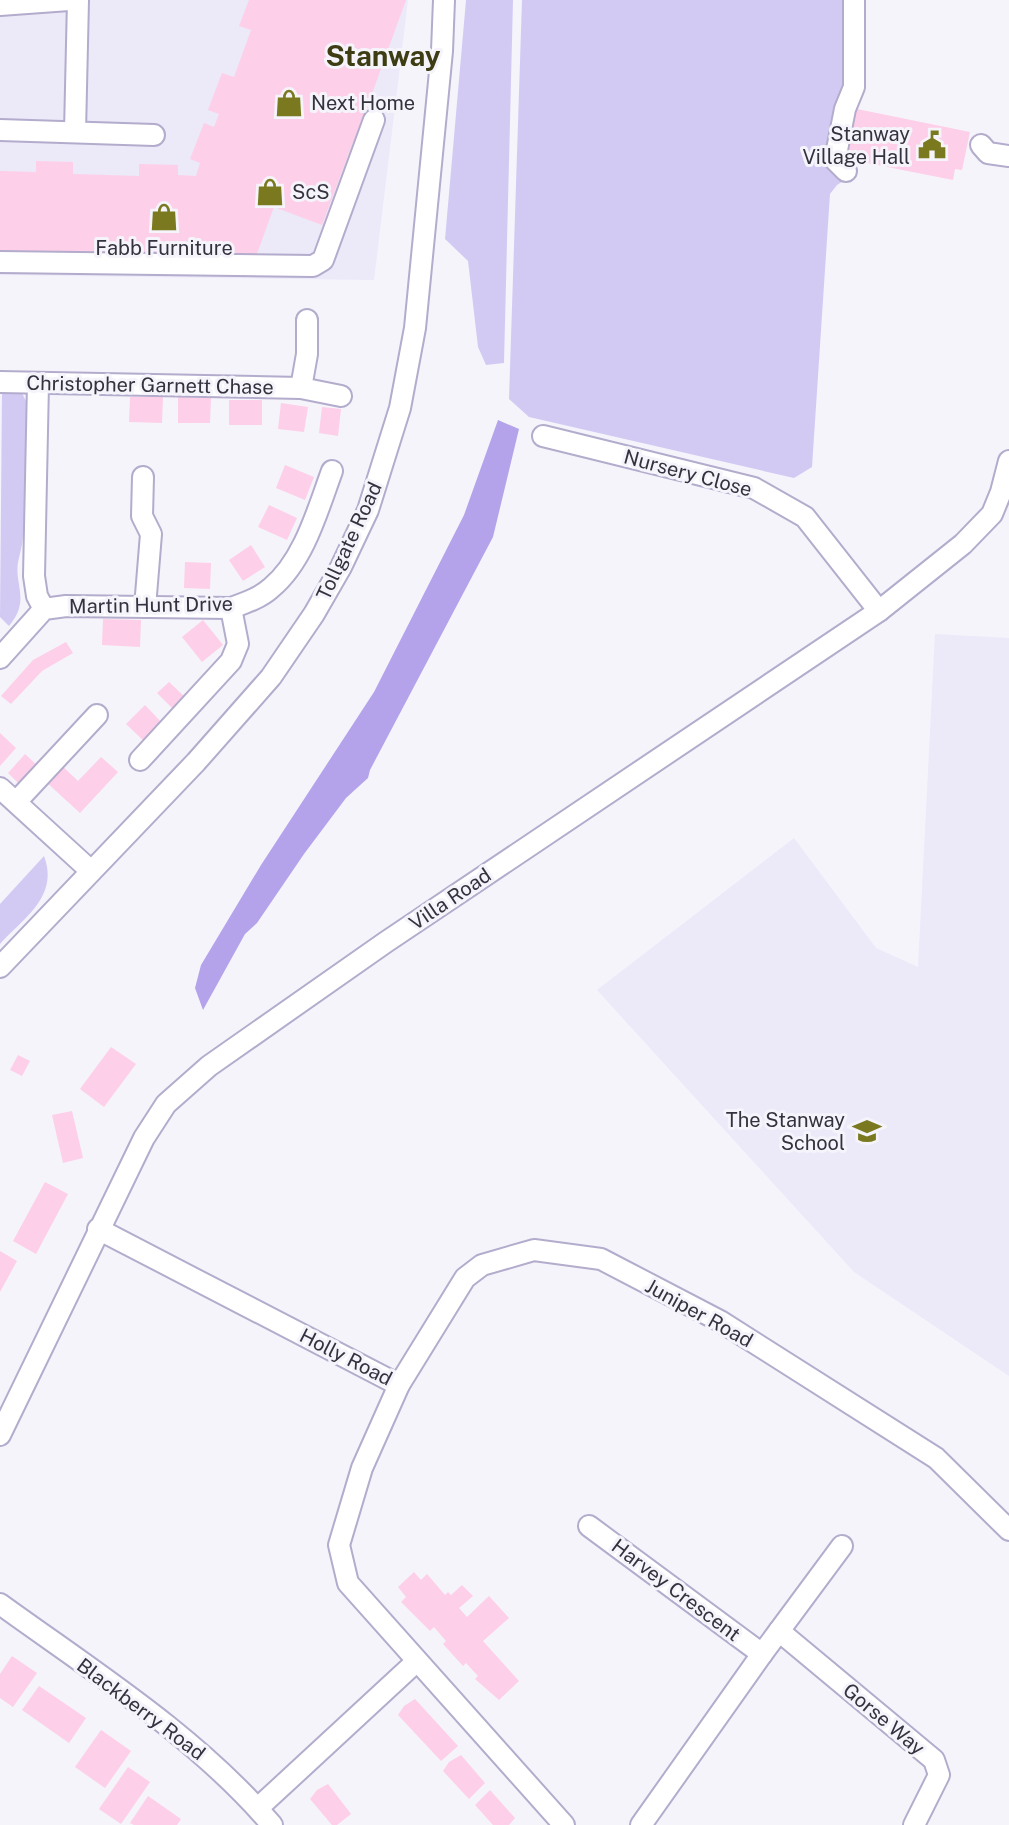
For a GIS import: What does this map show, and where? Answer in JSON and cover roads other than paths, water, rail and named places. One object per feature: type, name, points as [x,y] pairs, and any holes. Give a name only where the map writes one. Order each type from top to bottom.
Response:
[{"type":"street","points":[[0,5],[69,0]]},
{"type":"street","points":[[75,132],[78,0]]},
{"type":"street","name":"Tollgate Road","points":[[0,967],[196,762],[271,677],[314,614],[368,510],[400,408],[415,328],[442,51],[444,0]]},
{"type":"street","points":[[846,171],[835,160],[845,109],[854,87],[854,0]]},
{"type":"street","points":[[0,262],[313,266],[323,260],[374,120]]},
{"type":"street","points":[[0,130],[154,135]]},
{"type":"street","points":[[981,145],[988,153],[1009,156]]},
{"type":"street","name":"Christopher Garnett Chase","points":[[301,388],[307,354],[307,320]]},
{"type":"street","name":"Christopher Garnett Chase","points":[[0,382],[301,388],[341,396]]},
{"type":"street","points":[[38,383],[34,576],[37,596],[44,609]]},
{"type":"street","name":"Nursery Close","points":[[543,436],[754,488],[805,517],[879,611]]},
{"type":"street","name":"Villa Road","points":[[0,1435],[98,1229],[144,1138],[166,1104],[192,1079],[386,942],[879,611],[963,544],[992,514],[1009,461]]},
{"type":"street","name":"Martin Hunt Drive","points":[[0,658],[7,635],[44,609],[66,606],[231,608],[253,600],[272,587],[292,561],[309,529],[332,471]]},
{"type":"street","points":[[143,477],[142,516],[151,534],[145,607]]},
{"type":"street","points":[[140,760],[217,680],[231,661],[238,644],[231,608]]},
{"type":"street","points":[[16,802],[97,715]]},
{"type":"street","points":[[0,788],[91,871]]},
{"type":"street","name":"Holly Road","points":[[98,1229],[399,1385],[362,1468],[339,1545],[348,1583],[564,1825]]},
{"type":"street","name":"Juniper Road","points":[[399,1385],[465,1278],[482,1265],[534,1250],[601,1259],[720,1321],[936,1458],[1009,1530]]},
{"type":"street","name":"Harvey Crescent","points":[[589,1526],[762,1654]]},
{"type":"street","name":"Harvey Crescent","points":[[641,1825],[842,1546]]},
{"type":"street","name":"Blackberry Road","points":[[0,1604],[166,1725],[225,1775],[272,1825]]},
{"type":"street","name":"Gorse Way","points":[[779,1631],[934,1760],[939,1775],[914,1825]]},
{"type":"street","points":[[258,1808],[417,1661]]},
{"type":"place","name":"Next Home","points":[[289,103]]},
{"type":"place","name":"Stanway Village Hall","points":[[932,145]]},
{"type":"place","name":"ScS","points":[[270,192]]},
{"type":"place","name":"Fabb Furniture","points":[[164,217]]},
{"type":"place","name":"The Stanway School","points":[[867,1131]]},
{"type":"district","name":"Stanway","points":[[383,55]]}]
